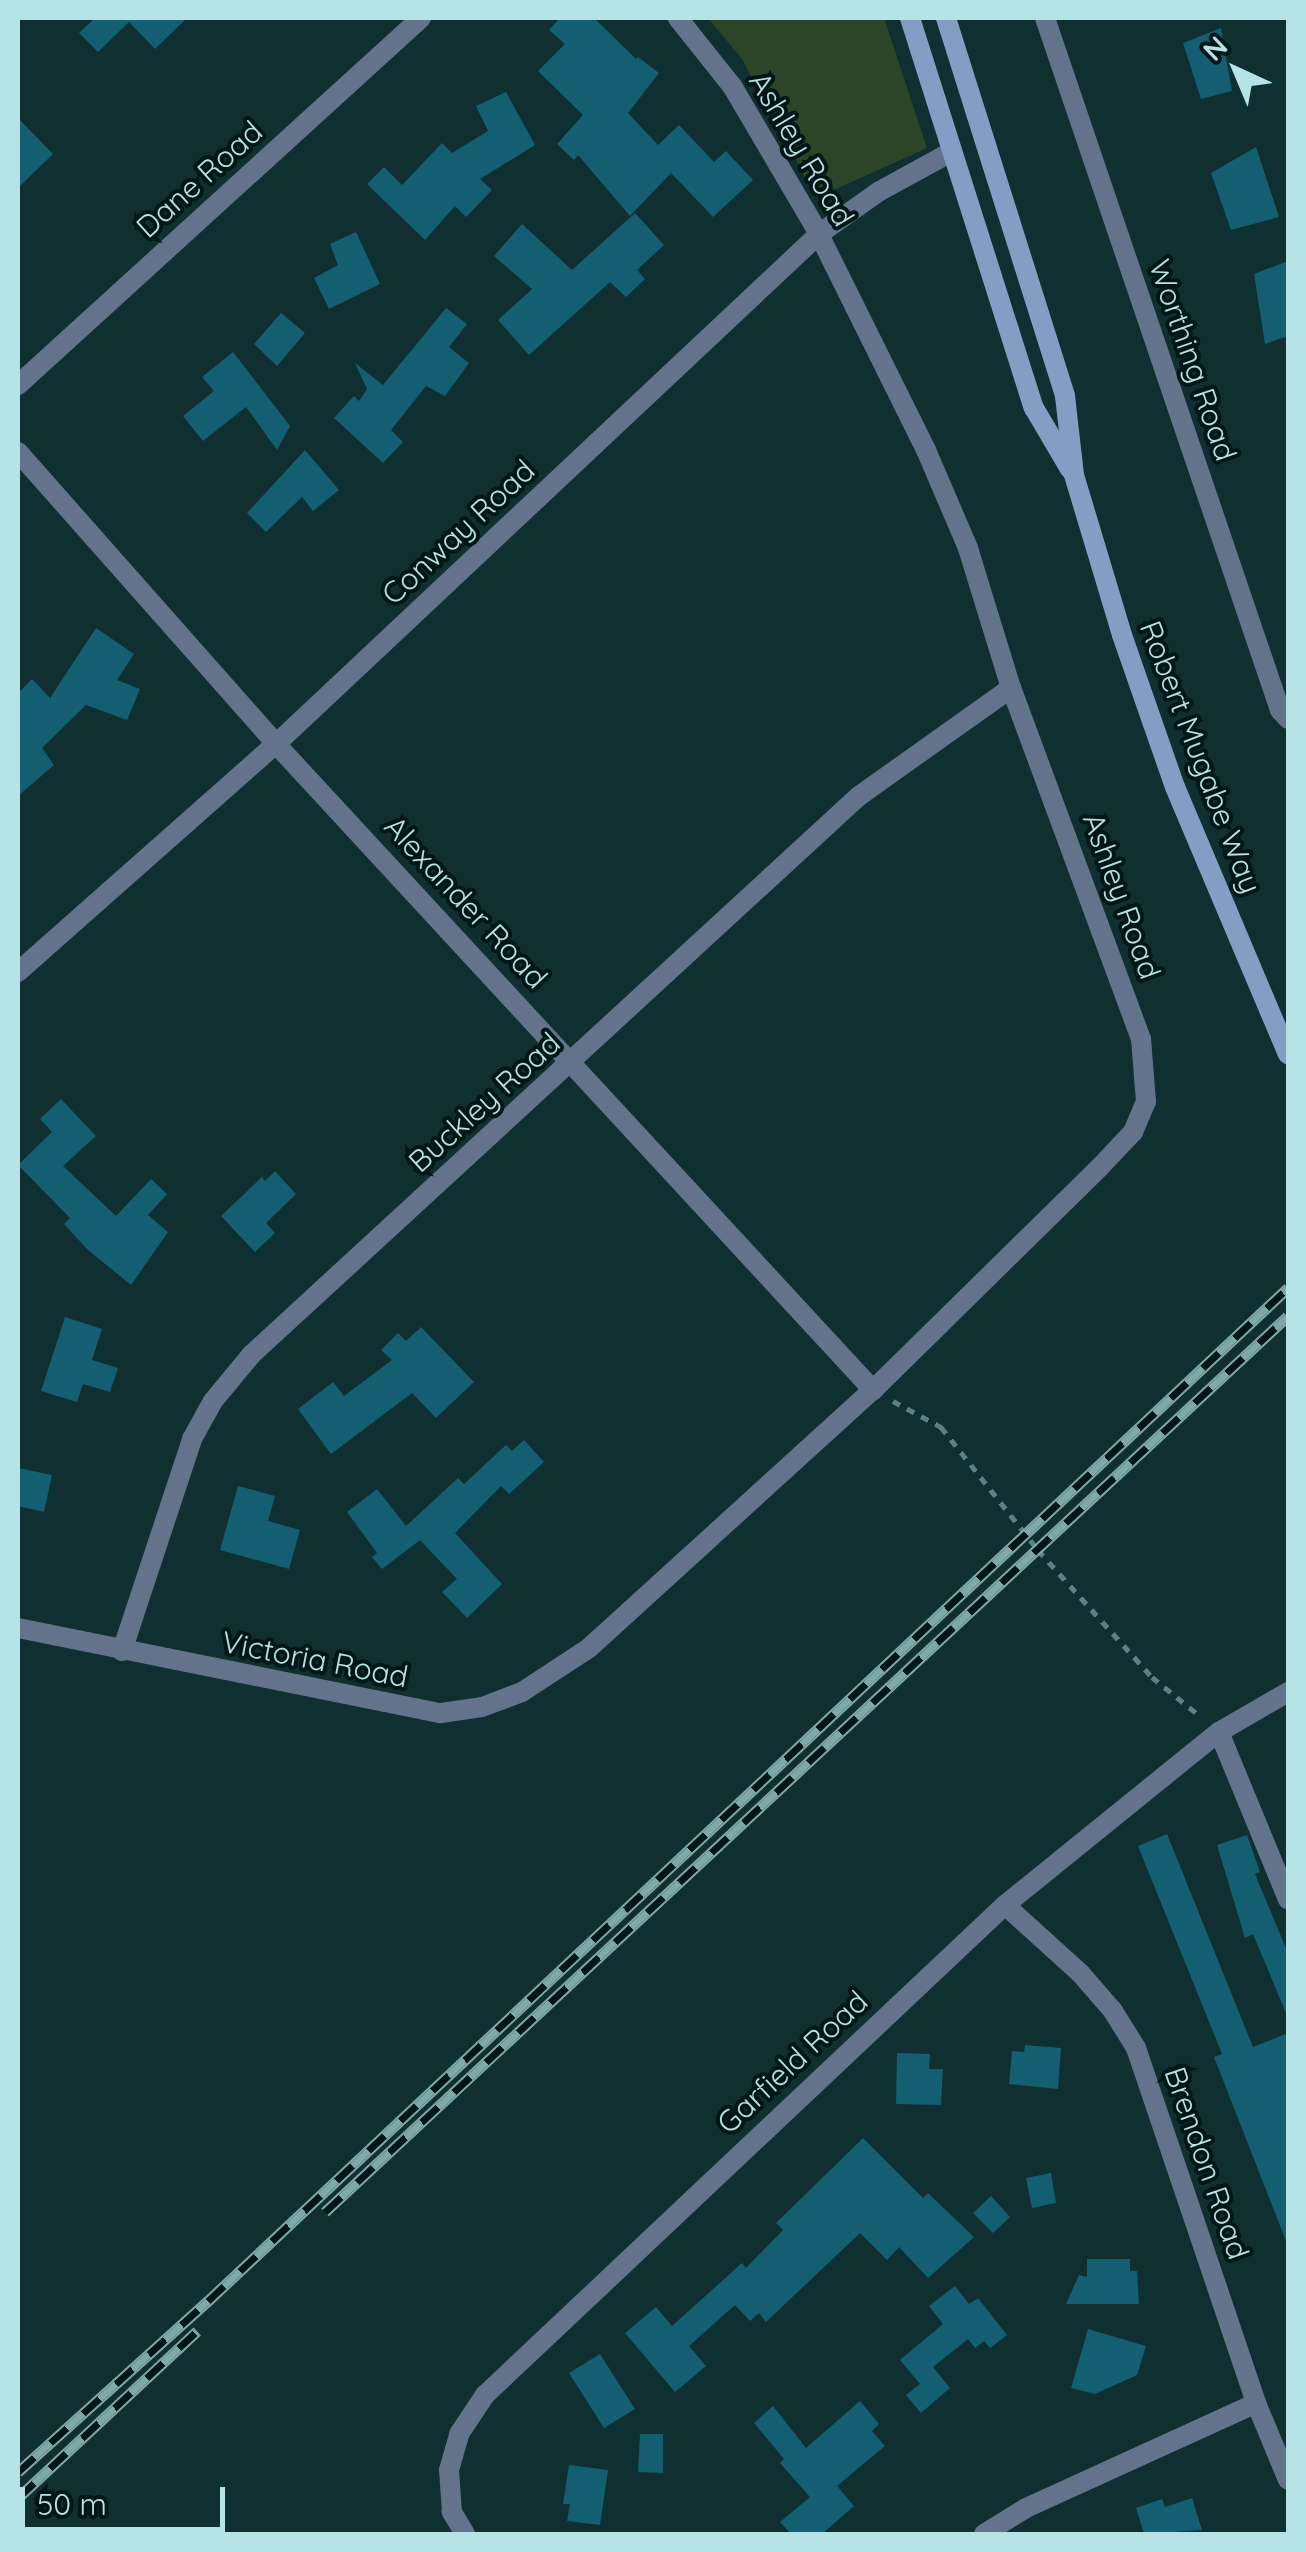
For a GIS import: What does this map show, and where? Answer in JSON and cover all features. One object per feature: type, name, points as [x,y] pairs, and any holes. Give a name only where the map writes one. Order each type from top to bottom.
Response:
[{"type":"main road","name":"Robert Mugabe Way","points":[[910,18],[1034,408],[1074,475]]},
{"type":"main road","name":"Robert Mugabe Way","points":[[946,18],[1065,396],[1074,475],[1175,787],[1288,1054]]},
{"type":"street","name":"Dane Road","points":[[18,385],[422,18]]},
{"type":"street","name":"Ashley Road","points":[[589,1648],[873,1390],[1099,1168],[1134,1132],[1146,1102],[1148,1076],[1141,1039],[1011,688],[968,548],[933,466],[820,234],[732,86],[678,18]]},
{"type":"street","name":"Worthing Road","points":[[1045,18],[1280,710],[1288,718]]},
{"type":"street","name":"Conway Road","points":[[18,972],[276,744],[820,234],[878,192],[951,152]]},
{"type":"street","name":"Alexander Road","points":[[18,452],[276,744],[574,1061],[873,1390]]},
{"type":"street","name":"Buckley Road","points":[[122,1651],[192,1439],[213,1401],[251,1355],[858,796],[1011,688]]},
{"type":"street","name":"Victoria Road","points":[[18,1628],[441,1713],[482,1707],[522,1692],[589,1648]]},
{"type":"street","name":"Garfield Road","points":[[464,2534],[452,2512],[449,2470],[459,2434],[484,2395],[1005,1904],[1219,1732],[1282,1695]]},
{"type":"street","points":[[1219,1732],[1288,1899]]},
{"type":"street","name":"Brendon Road","points":[[1005,1904],[1081,1974],[1113,2011],[1136,2048],[1256,2404],[1288,2480]]},
{"type":"street","points":[[984,2534],[1026,2508],[1256,2404]]},
{"type":"path","points":[[873,1390],[942,1427],[1038,1550],[1152,1677],[1219,1732]]},
{"type":"green space","points":[[708,18],[884,18],[927,148],[836,189],[809,185],[742,59]]},
{"type":"building","points":[[95,18],[187,18],[155,49],[129,22],[98,52],[79,33]]},
{"type":"building","points":[[560,18],[594,18],[636,59],[659,73],[628,113],[658,145],[679,125],[714,162],[726,151],[753,180],[713,217],[671,173],[630,216],[578,155],[574,160],[557,144],[583,115],[538,71],[565,44],[549,30]]},
{"type":"building","points":[[1221,28],[1232,91],[1201,99],[1183,43]]},
{"type":"building","points":[[506,92],[535,145],[480,179],[492,190],[466,217],[455,206],[425,240],[367,184],[384,167],[402,185],[442,143],[452,153],[488,131],[476,106]]},
{"type":"building","points":[[18,118],[53,154],[18,188]]},
{"type":"building","points":[[1256,147],[1279,217],[1231,230],[1211,173]]},
{"type":"building","points":[[635,213],[664,245],[637,270],[645,279],[626,297],[610,282],[529,355],[498,320],[532,289],[494,256],[522,224],[572,270]]},
{"type":"building","points":[[356,232],[380,284],[329,309],[314,278],[338,265],[330,244]]},
{"type":"building","points":[[1288,261],[1288,336],[1265,344],[1254,274]]},
{"type":"building","points":[[446,308],[467,324],[449,347],[469,363],[445,396],[426,386],[391,430],[403,442],[383,463],[334,418],[354,396],[359,401],[367,389],[355,363],[383,385]]},
{"type":"building","points":[[281,313],[305,333],[277,366],[254,344]]},
{"type":"building","points":[[233,352],[290,426],[277,450],[246,407],[203,441],[183,416],[214,391],[202,377]]},
{"type":"building","points":[[305,450],[339,490],[313,511],[302,497],[266,532],[247,513]]},
{"type":"building","points":[[96,628],[134,654],[117,680],[140,689],[127,720],[86,705],[42,748],[54,765],[18,796],[18,693],[32,679],[50,698]]},
{"type":"building","points":[[61,1099],[96,1136],[63,1166],[116,1216],[151,1179],[167,1194],[148,1215],[168,1232],[131,1285],[88,1250],[64,1224],[70,1218],[18,1165],[52,1132],[40,1119]]},
{"type":"building","points":[[275,1171],[296,1194],[266,1223],[275,1233],[255,1252],[221,1216],[262,1177],[265,1181]]},
{"type":"building","points":[[65,1317],[102,1329],[92,1360],[118,1368],[110,1392],[83,1384],[77,1402],[41,1391]]},
{"type":"building","points":[[421,1327],[474,1382],[436,1418],[412,1393],[331,1454],[298,1409],[333,1382],[344,1396],[392,1360],[381,1350],[398,1333],[406,1341]]},
{"type":"building","points":[[524,1440],[544,1462],[509,1494],[501,1486],[455,1533],[502,1584],[467,1618],[442,1592],[457,1579],[420,1540],[382,1569],[372,1557],[377,1553],[347,1512],[377,1489],[406,1526],[458,1478],[464,1484],[506,1445],[512,1451]]},
{"type":"building","points":[[18,1468],[52,1475],[44,1512],[18,1506]]},
{"type":"building","points":[[238,1486],[275,1496],[268,1521],[300,1530],[289,1569],[220,1550]]},
{"type":"building","points":[[1167,1834],[1253,2047],[1288,2033],[1288,2246],[1214,2057],[1222,2054],[1138,1846]]},
{"type":"building","points":[[1247,1835],[1260,1872],[1255,1874],[1288,1953],[1288,2018],[1253,1934],[1245,1938],[1217,1845]]},
{"type":"building","points":[[1025,2045],[1061,2048],[1058,2089],[1009,2084],[1012,2051],[1024,2052]]},
{"type":"building","points":[[897,2053],[930,2054],[929,2069],[943,2069],[941,2105],[896,2104]]},
{"type":"building","points":[[863,2138],[923,2198],[928,2193],[974,2237],[928,2278],[899,2247],[887,2260],[860,2233],[766,2322],[759,2313],[750,2321],[735,2305],[689,2346],[706,2366],[675,2392],[625,2333],[656,2307],[672,2326],[742,2263],[746,2268],[783,2230],[776,2223]]},
{"type":"building","points":[[1051,2173],[1056,2203],[1032,2208],[1026,2178]]},
{"type":"building","points":[[991,2196],[1010,2217],[993,2233],[973,2213]]},
{"type":"building","points":[[1087,2259],[1130,2259],[1130,2271],[1137,2271],[1139,2304],[1066,2304],[1079,2275],[1087,2277]]},
{"type":"building","points":[[955,2286],[969,2304],[978,2298],[1007,2335],[990,2348],[984,2341],[975,2348],[968,2339],[933,2367],[950,2388],[921,2413],[906,2395],[920,2384],[900,2360],[943,2324],[929,2306]]},
{"type":"building","points":[[1088,2329],[1146,2346],[1137,2375],[1095,2394],[1071,2388]]},
{"type":"building","points":[[600,2354],[635,2409],[604,2428],[569,2373]]},
{"type":"building","points":[[860,2401],[879,2424],[872,2431],[885,2446],[837,2486],[854,2506],[822,2534],[791,2534],[780,2522],[810,2497],[780,2463],[784,2459],[754,2423],[773,2406],[806,2448]]},
{"type":"building","points":[[640,2434],[663,2434],[663,2473],[638,2472]]},
{"type":"building","points":[[569,2465],[608,2470],[600,2525],[567,2521],[570,2504],[563,2504]]},
{"type":"building","points":[[1192,2498],[1202,2530],[1144,2534],[1136,2508],[1162,2499],[1165,2507]]},
{"type":"railway","points":[[18,2472],[208,2301],[1288,1288]]},
{"type":"railway","points":[[325,2212],[1288,1316]]},
{"type":"railway","points":[[18,2498],[197,2331]]}]
